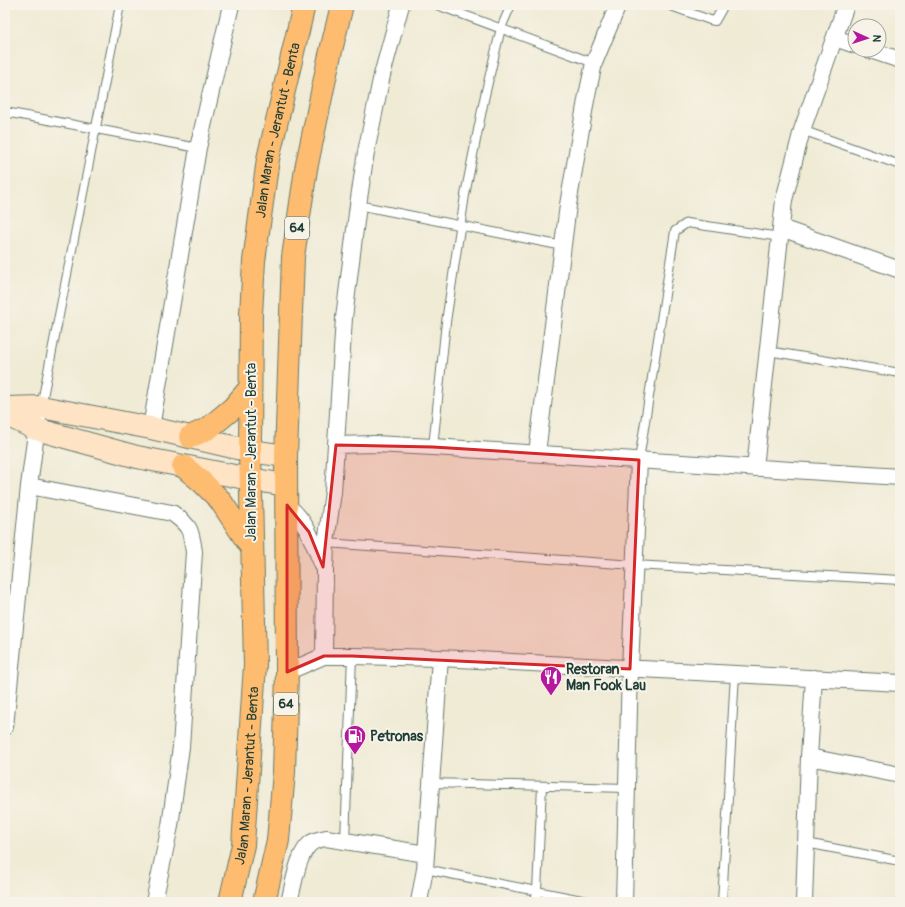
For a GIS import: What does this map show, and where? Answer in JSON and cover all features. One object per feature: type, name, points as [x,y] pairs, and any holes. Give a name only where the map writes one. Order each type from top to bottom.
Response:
[{"type":"main road","name":"Jalan Maran - Jerantut - Benta","points":[[230,902],[243,845],[255,666],[250,479],[251,314],[254,261],[268,159],[304,5]]},
{"type":"main road","name":"64","points":[[264,902],[278,840],[284,772],[287,672],[286,456],[293,257],[306,169],[342,5]]},
{"type":"main road","points":[[190,437],[209,428],[233,408],[250,388]]},
{"type":"main road","points":[[183,466],[220,500],[252,548]]},
{"type":"street","points":[[151,428],[198,148],[231,5]]},
{"type":"street","points":[[324,656],[326,543],[333,492],[344,318],[366,152],[382,75],[402,5]]},
{"type":"street","points":[[537,453],[563,246],[586,100],[594,63],[618,5]]},
{"type":"street","points":[[755,468],[784,200],[802,130],[846,5]]},
{"type":"street","points":[[835,38],[847,42]]},
{"type":"street","points":[[887,56],[900,60]]},
{"type":"street","points":[[780,232],[900,270]]},
{"type":"street","points":[[5,408],[41,407],[286,456]]},
{"type":"street","points":[[5,727],[8,665],[36,429],[41,407]]},
{"type":"street","points":[[5,414],[36,429],[137,457],[250,479],[286,495],[309,532],[325,571]]},
{"type":"street","points":[[336,445],[374,444],[432,447],[900,477]]},
{"type":"street","points":[[624,902],[630,669],[639,460]]},
{"type":"street","points":[[30,486],[172,513],[185,522],[192,535],[194,552],[182,747],[170,826],[154,902]]},
{"type":"street","points":[[287,672],[324,656],[352,656],[440,658],[900,683]]},
{"type":"street","points":[[420,902],[425,861],[440,658]]},
{"type":"street","points":[[804,902],[809,758],[814,678]]},
{"type":"street","points":[[809,758],[900,775]]},
{"type":"street","points":[[290,902],[299,862],[304,850],[312,842],[326,838],[345,841],[425,861]]},
{"type":"lane","points":[[41,407],[120,5]]},
{"type":"lane","points":[[437,5],[594,63]]},
{"type":"lane","points":[[432,447],[446,322],[465,195],[478,125],[501,28],[511,5]]},
{"type":"lane","points":[[668,5],[715,21],[724,5]]},
{"type":"lane","points":[[5,112],[198,148]]},
{"type":"lane","points":[[802,130],[900,165]]},
{"type":"lane","points":[[358,205],[563,246]]},
{"type":"lane","points":[[639,460],[675,231],[687,223],[780,232]]},
{"type":"lane","points":[[768,351],[900,372]]},
{"type":"lane","points":[[326,543],[634,565],[900,580]]},
{"type":"lane","points":[[345,841],[352,656]]},
{"type":"lane","points":[[722,902],[735,674]]},
{"type":"lane","points":[[431,783],[627,788]]},
{"type":"lane","points":[[535,902],[537,891],[542,786]]},
{"type":"lane","points":[[806,843],[900,860]]},
{"type":"lane","points":[[425,861],[537,891],[592,902]]},
{"type":"highlighted area","points":[[336,445],[433,447],[639,460],[630,669],[324,656],[287,672],[287,505],[309,532],[323,567]]},
{"type":"place","name":"Restoran Man Fook Lau","points":[[551,696]]},
{"type":"place","name":"Petronas","points":[[355,756]]}]
